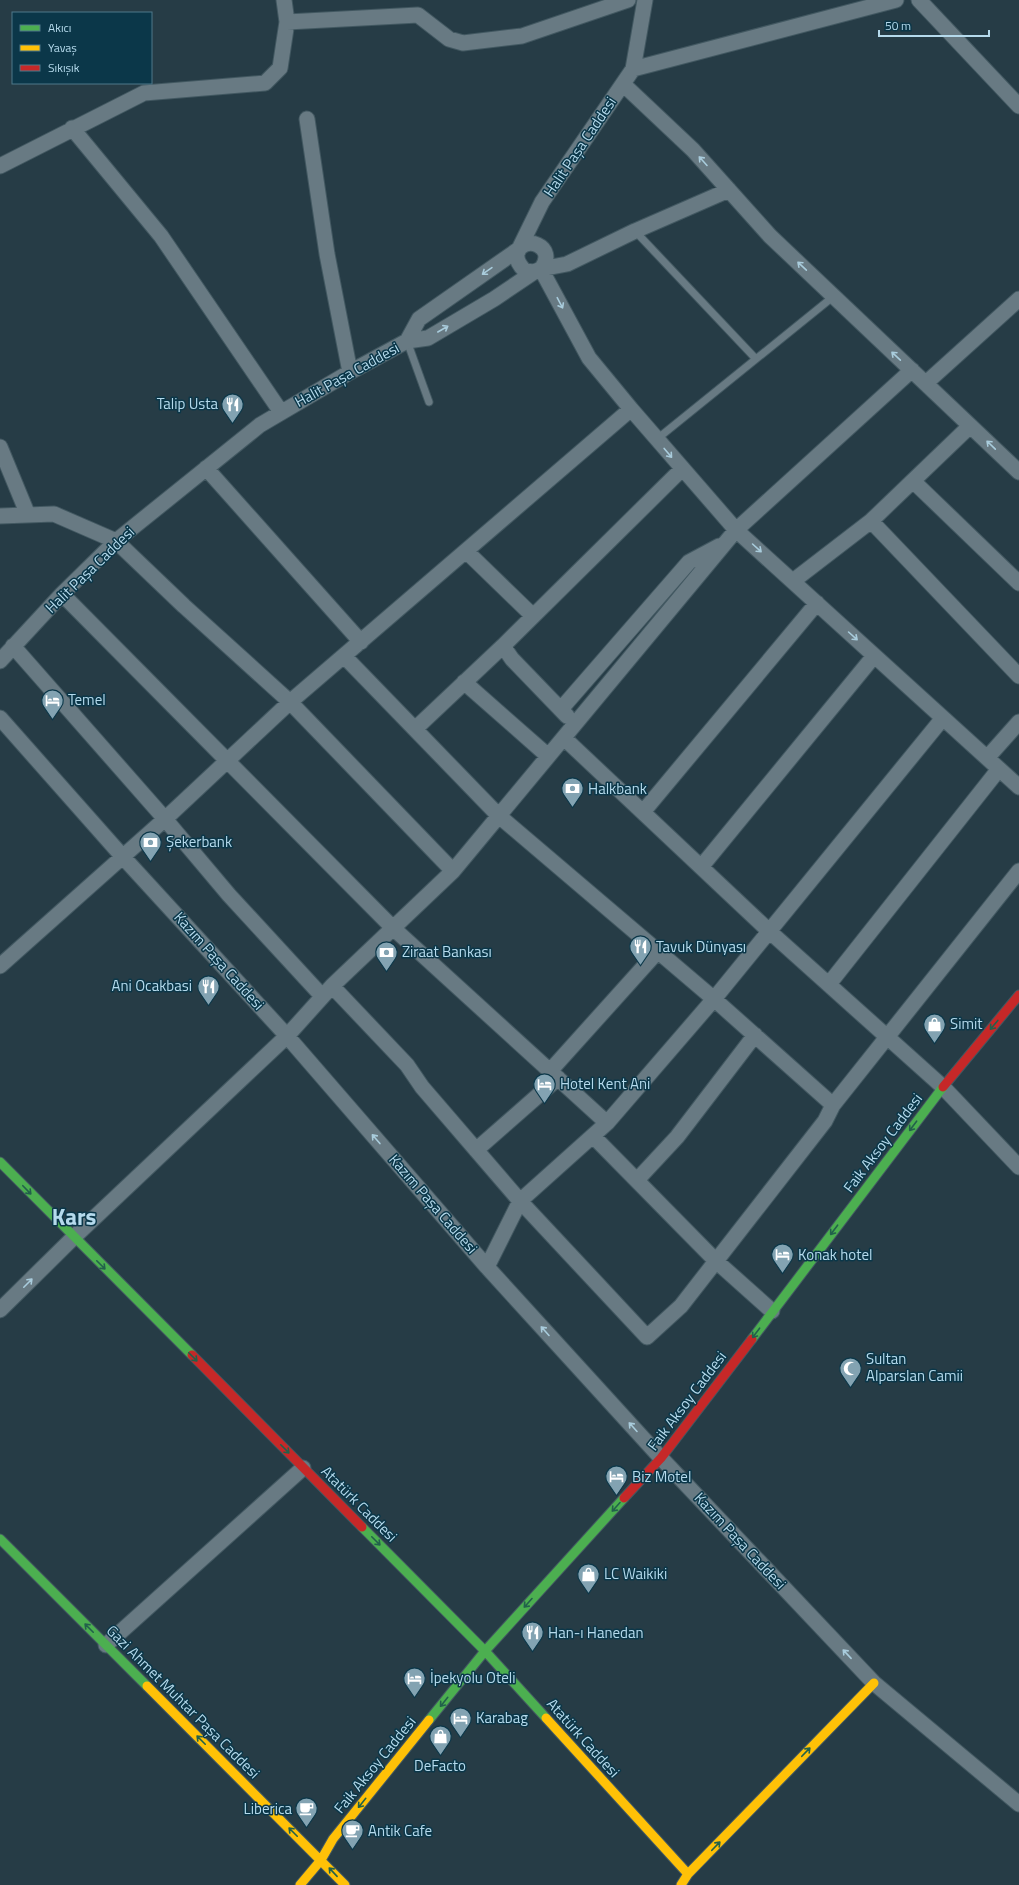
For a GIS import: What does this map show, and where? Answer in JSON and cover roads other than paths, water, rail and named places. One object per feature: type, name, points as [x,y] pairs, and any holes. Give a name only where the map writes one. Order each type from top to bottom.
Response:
[{"type":"street","points":[[0,166],[72,128],[144,93],[265,83],[280,68],[287,22],[284,0]]},
{"type":"street","points":[[287,22],[418,15],[449,38],[463,43],[522,36],[628,0]]},
{"type":"street","name":"Halit Paşa Caddesi","points":[[0,661],[62,594],[116,541],[260,425],[350,372],[407,341],[419,319],[519,249],[542,202],[633,69],[645,0]]},
{"type":"street","points":[[633,69],[896,0]]},
{"type":"street","points":[[919,0],[1019,106]]},
{"type":"street","points":[[623,84],[692,150],[770,236],[1019,472]]},
{"type":"street","points":[[307,119],[327,254],[350,372]]},
{"type":"street","points":[[72,128],[161,236],[281,412]]},
{"type":"street","points":[[407,341],[428,338],[494,299],[537,271],[545,264],[545,252],[541,246],[529,243],[519,249],[517,255],[517,261],[520,267],[525,271],[537,271],[567,264],[729,190]]},
{"type":"street","points":[[537,271],[589,358],[682,469],[736,530],[1019,787]]},
{"type":"street","points":[[926,383],[1019,299]]},
{"type":"street","points":[[0,1310],[74,1237],[287,1036],[332,986],[453,871],[736,530],[912,370]]},
{"type":"street","points":[[0,966],[166,819],[290,702],[631,409]]},
{"type":"street","points":[[793,581],[871,522],[970,426]]},
{"type":"street","points":[[0,447],[28,515]]},
{"type":"street","points":[[206,468],[361,642]]},
{"type":"street","points":[[414,728],[502,646],[682,469]]},
{"type":"street","points":[[913,481],[1019,583]]},
{"type":"street","points":[[0,516],[54,514],[116,541],[184,606],[290,702],[453,871]]},
{"type":"street","points":[[871,522],[1019,676]]},
{"type":"street","points":[[561,710],[689,562],[726,542]]},
{"type":"street","points":[[466,551],[533,616]]},
{"type":"street","points":[[62,594],[393,928],[607,1123]]},
{"type":"street","points":[[643,812],[817,603]]},
{"type":"street","points":[[13,646],[166,819],[229,895],[322,996]]},
{"type":"street","points":[[502,646],[512,659],[575,724]]},
{"type":"street","points":[[344,656],[499,816],[714,999],[833,1104]]},
{"type":"street","points":[[701,867],[874,656]]},
{"type":"street","points":[[464,682],[548,756]]},
{"type":"street","name":"Kazım Paşa Caddesi","points":[[0,718],[123,858],[287,1036],[487,1267],[661,1458],[874,1683],[1019,1804]]},
{"type":"street","points":[[487,1267],[520,1200],[607,1123],[714,999],[943,718]]},
{"type":"street","points":[[987,758],[1019,722]]},
{"type":"street","points":[[564,738],[769,931],[943,1087],[1019,1167]]},
{"type":"street","points":[[829,984],[999,769]]},
{"type":"street","points":[[332,986],[407,1065],[422,1087],[520,1200],[647,1337],[681,1306],[825,1121],[833,1104],[1019,871]]},
{"type":"street","points":[[476,1150],[554,1075],[658,952]]},
{"type":"street","name":"Faik Aksoy Caddesi","points":[[300,1885],[321,1860],[333,1839],[485,1651],[661,1458],[943,1087],[1019,995]]},
{"type":"street","points":[[637,1180],[676,1137],[755,1035]]},
{"type":"street","points":[[593,1136],[716,1261],[772,1311]]},
{"type":"street","name":"Atatürk Caddesi","points":[[0,1162],[485,1651],[688,1874]]},
{"type":"street","points":[[106,1645],[303,1468]]},
{"type":"street","name":"Gazi Ahmet Muhtar Paşa Caddesi","points":[[0,1539],[345,1885]]},
{"type":"street","points":[[681,1885],[688,1874],[874,1683]]},
{"type":"lane","points":[[635,232],[756,359]]},
{"type":"lane","points":[[657,439],[834,296]]},
{"type":"lane","points":[[407,341],[429,402]]},
{"type":"place","name":"Talip Usta","points":[[233,424]]},
{"type":"place","name":"Temel","points":[[53,720]]},
{"type":"place","name":"Halkbank","points":[[572,808]]},
{"type":"place","name":"Şekerbank","points":[[151,862]]},
{"type":"place","name":"Tavuk Dünyası","points":[[640,966]]},
{"type":"place","name":"Ziraat Bankası","points":[[386,972]]},
{"type":"place","name":"Ani Ocakbasi","points":[[208,1006]]},
{"type":"place","name":"Simit","points":[[935,1044]]},
{"type":"place","name":"Hotel Kent Ani","points":[[545,1104]]},
{"type":"place","name":"Konak hotel","points":[[783,1274]]},
{"type":"place","name":"Sultan Alparslan Camii","points":[[851,1388]]},
{"type":"place","name":"Biz Motel","points":[[617,1496]]},
{"type":"place","name":"LC Waikiki","points":[[588,1594]]},
{"type":"place","name":"Han-ı Hanedan","points":[[532,1652]]},
{"type":"place","name":"İpekyolu Oteli","points":[[415,1698]]},
{"type":"place","name":"Karabag","points":[[460,1738]]},
{"type":"place","name":"DeFacto","points":[[440,1756]]},
{"type":"place","name":"Liberica","points":[[307,1828]]},
{"type":"place","name":"Antik Cafe","points":[[353,1850]]},
{"type":"district","name":"Kars","points":[[74,1217]]}]
